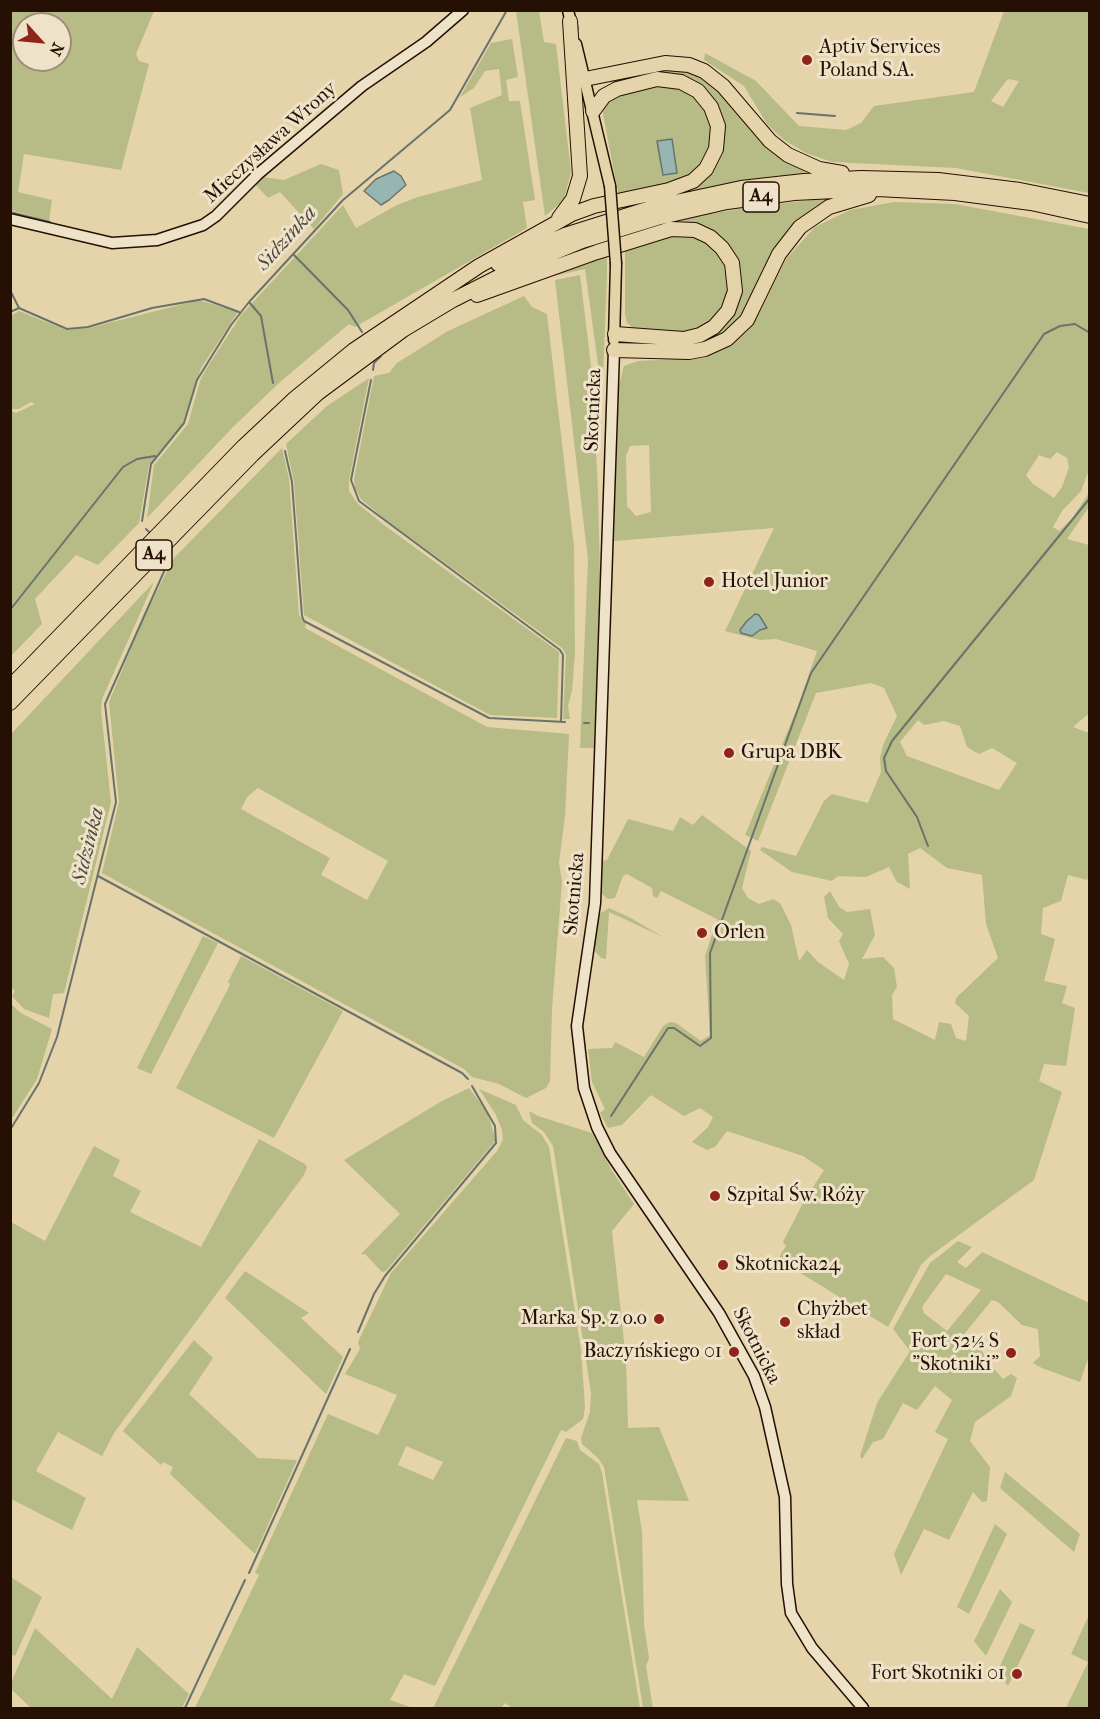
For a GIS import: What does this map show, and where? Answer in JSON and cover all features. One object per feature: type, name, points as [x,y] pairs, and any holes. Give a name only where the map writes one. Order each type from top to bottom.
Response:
[{"type":"highway","points":[[553,224],[573,199],[580,176],[569,16]]},
{"type":"highway","points":[[585,79],[656,64],[689,65],[704,72],[723,86],[770,141],[788,155],[828,171],[880,178]]},
{"type":"highway","points":[[427,308],[479,266],[553,224],[594,206],[686,184],[706,169],[716,149],[718,126],[711,107],[698,91],[681,82],[657,79],[616,89],[604,96],[593,111]]},
{"type":"highway","name":"A4","points":[[10,687],[275,416],[354,350],[427,308],[490,267],[554,239],[657,206],[775,184],[880,178],[985,185],[1089,204]]},
{"type":"highway","points":[[614,350],[689,352],[705,349],[726,339],[747,320],[779,254],[800,227],[818,213],[844,201],[896,189]]},
{"type":"highway","name":"A4","points":[[10,704],[284,424],[350,368],[427,308],[544,256],[657,218],[727,202],[794,193],[896,189],[999,198],[1089,216]]},
{"type":"highway","points":[[427,308],[661,231],[679,228],[695,230],[710,237],[722,248],[732,263],[735,291],[728,311],[714,327],[700,335],[684,339],[615,334]]},
{"type":"main road","name":"Mieczysława Wrony","points":[[10,219],[112,243],[157,240],[203,225],[216,216],[258,174],[362,86],[426,42],[463,10]]},
{"type":"main road","name":"Skotnicka","points":[[569,16],[610,186],[616,264],[595,903],[578,1026],[584,1088],[597,1126],[610,1153],[719,1313],[754,1376],[765,1407],[785,1497],[787,1584],[791,1613],[812,1648],[863,1708]]},
{"type":"green space","points":[[10,11],[154,11],[136,54],[139,61],[149,64],[121,170],[24,154],[18,192],[52,200],[49,221],[11,210]]},
{"type":"green space","points":[[516,11],[539,11],[544,42],[556,44],[571,172],[564,200],[545,216]]},
{"type":"green space","points":[[1004,11],[1089,11],[1089,193],[956,168],[832,162],[806,153],[784,140],[767,124],[744,86],[704,60],[705,53],[756,81],[799,126],[846,130],[861,123],[874,106],[974,92]],"holes":[[[1008,79],[1019,81],[1003,107],[991,101]]]},
{"type":"green space","points":[[512,39],[518,77],[506,80],[509,101],[520,101],[535,200],[523,202],[527,228],[355,327],[349,324],[280,382],[233,427],[147,518],[154,465],[188,424],[200,381],[206,369],[242,314],[343,205],[356,228],[397,205],[418,197],[482,180],[470,108],[502,95],[499,69],[485,71],[474,88],[460,97],[491,43]]},
{"type":"green space","points":[[658,68],[695,71],[818,173],[738,182],[657,198],[621,210],[620,204],[691,186],[722,136],[689,79],[660,73],[612,85],[611,83],[612,79]]},
{"type":"green space","points":[[658,82],[692,91],[705,104],[714,135],[704,164],[677,183],[619,197],[602,109],[609,97]]},
{"type":"green space","points":[[321,164],[339,170],[343,194],[314,229],[280,192],[268,198],[255,184],[263,177],[284,180]]},
{"type":"green space","points":[[837,197],[820,205],[732,330],[702,346],[644,347],[644,341],[676,342],[732,313],[730,248],[669,225],[626,234],[687,218],[750,207]]},
{"type":"green space","points":[[894,202],[955,204],[1089,229],[1089,470],[1081,491],[1062,511],[1053,527],[1059,531],[1071,520],[1089,493],[1089,507],[1067,539],[1089,545],[1089,715],[1073,727],[1089,733],[1089,875],[1087,880],[1068,875],[1061,901],[1043,908],[1041,934],[1055,939],[1044,981],[1067,986],[1062,1003],[1075,1008],[1066,1066],[1044,1064],[1039,1081],[1062,1092],[1034,1180],[921,1265],[888,1327],[778,1259],[786,1246],[783,1242],[804,1201],[824,1170],[803,1156],[727,1131],[715,1147],[707,1150],[692,1142],[708,1127],[713,1117],[700,1108],[684,1116],[651,1095],[622,1125],[608,1128],[600,1113],[605,1109],[592,1082],[588,1049],[612,1048],[615,1042],[644,1057],[663,1026],[670,1022],[676,1023],[701,1041],[710,1035],[705,956],[717,919],[661,891],[657,898],[653,896],[652,888],[627,874],[623,876],[615,898],[608,899],[601,893],[602,861],[607,860],[628,819],[673,831],[680,817],[693,825],[702,815],[751,851],[742,888],[748,898],[759,904],[773,899],[780,903],[791,925],[799,961],[807,950],[818,962],[844,980],[849,964],[839,941],[843,934],[828,918],[824,897],[830,891],[839,907],[847,912],[870,909],[875,935],[862,959],[883,957],[894,968],[897,987],[892,995],[893,1019],[935,1040],[939,1022],[951,1024],[956,1038],[966,1041],[969,1016],[955,1003],[956,998],[998,958],[986,924],[982,875],[947,868],[920,848],[908,854],[910,889],[897,882],[889,867],[866,877],[838,876],[832,881],[792,872],[760,850],[762,847],[796,856],[824,801],[832,794],[868,803],[881,772],[880,758],[883,745],[897,716],[884,688],[871,683],[816,693],[758,841],[745,835],[798,706],[817,651],[776,639],[760,640],[725,631],[774,528],[614,541],[619,385],[624,366],[638,361],[701,358],[727,347],[747,331],[757,318],[786,259],[815,227],[850,210]],"holes":[[[649,445],[651,512],[636,516],[627,506],[626,456],[630,446]],[[1057,452],[1067,458],[1069,467],[1062,487],[1054,498],[1033,484],[1026,475],[1039,455],[1050,459]],[[918,720],[924,725],[944,721],[960,726],[967,747],[979,754],[992,748],[1017,763],[999,790],[907,756],[900,742]]]},
{"type":"green space","points":[[683,233],[711,245],[729,269],[729,293],[723,308],[712,322],[699,330],[682,333],[634,329],[627,323],[625,314],[625,247],[651,238]]},
{"type":"green space","points":[[607,254],[603,376],[599,372],[585,269],[554,276],[554,272]]},
{"type":"green space","points":[[580,275],[592,374],[598,492],[600,578],[594,748],[580,748],[588,560],[555,280]]},
{"type":"green space","points":[[524,296],[532,307],[547,314],[574,547],[575,653],[572,691],[568,706],[570,719],[563,719],[566,655],[562,648],[386,520],[361,499],[355,488],[354,479],[374,376],[389,373],[397,363],[448,331]]},
{"type":"green space","points":[[199,300],[238,312],[201,368],[183,423],[149,465],[139,523],[98,565],[76,555],[35,599],[42,624],[11,656],[11,411],[16,413],[35,404],[31,402],[19,409],[11,409],[11,316],[19,311],[66,330],[89,328]]},
{"type":"green space","points":[[369,378],[349,480],[349,491],[357,503],[384,525],[559,652],[557,718],[490,715],[304,615],[294,482],[286,444],[327,406]]},
{"type":"green space","points":[[282,448],[289,479],[299,615],[306,624],[305,628],[487,727],[569,734],[565,816],[559,863],[562,882],[552,1008],[550,1081],[546,1088],[526,1098],[499,1084],[472,1077],[464,1069],[102,873],[119,802],[109,702],[144,617],[173,559]],"holes":[[[258,788],[388,861],[367,900],[321,875],[330,858],[241,809],[248,796]]]},
{"type":"green space","points":[[154,582],[102,699],[101,710],[111,802],[64,993],[53,994],[49,1018],[24,1009],[12,996],[15,991],[11,987],[11,734]]},
{"type":"green space","points":[[609,908],[663,937],[609,912],[606,959],[601,958],[593,949],[599,914]]},
{"type":"green space","points":[[203,936],[218,943],[151,1074],[137,1068]]},
{"type":"green space","points":[[241,956],[343,1011],[274,1138],[176,1088],[228,989],[230,984],[228,982]]},
{"type":"green space","points":[[11,1004],[21,1013],[52,1029],[37,1079],[11,1120]]},
{"type":"green space","points":[[469,1088],[487,1112],[496,1140],[386,1271],[382,1272],[365,1254],[361,1254],[400,1214],[344,1160],[442,1101]]},
{"type":"green space","points":[[479,1089],[516,1105],[523,1120],[542,1135],[549,1147],[581,1350],[585,1407],[583,1419],[566,1432],[561,1430],[435,1686],[404,1674],[390,1700],[413,1708],[195,1708],[259,1575],[255,1573],[328,1414],[378,1435],[397,1395],[345,1374],[360,1349],[358,1342],[391,1273],[497,1151],[503,1140],[502,1130],[495,1113]],"holes":[[[406,1446],[443,1462],[433,1480],[398,1465]]]},
{"type":"green space","points":[[529,1111],[592,1133],[611,1169],[634,1204],[612,1231],[626,1360],[628,1428],[659,1427],[689,1501],[637,1500],[642,1532],[644,1625],[649,1658],[646,1666],[653,1708],[643,1708],[604,1467],[598,1458],[582,1444],[581,1438],[590,1412],[591,1393],[553,1146],[544,1132],[532,1123]]},
{"type":"green space","points":[[259,1139],[305,1164],[307,1167],[304,1175],[114,1433],[102,1456],[58,1432],[36,1471],[86,1498],[72,1530],[11,1499],[11,1222],[45,1241],[94,1146],[120,1160],[113,1176],[141,1191],[130,1212],[201,1247]]},
{"type":"green space","points":[[958,1241],[972,1247],[957,1262],[966,1268],[982,1252],[1089,1303],[1089,1356],[1080,1382],[1033,1363],[1040,1356],[1038,1329],[1022,1325],[998,1302],[992,1300],[961,1338],[982,1351],[988,1362],[1003,1379],[1011,1374],[1017,1378],[1011,1396],[975,1422],[970,1441],[990,1467],[987,1501],[982,1502],[973,1492],[949,1540],[924,1529],[901,1575],[894,1554],[948,1439],[935,1432],[952,1400],[935,1386],[917,1410],[903,1403],[883,1439],[873,1442],[862,1459],[860,1456],[877,1403],[910,1351],[893,1329],[930,1263]],"holes":[[[946,1274],[981,1290],[947,1331],[924,1313],[922,1307]]]},
{"type":"green space","points":[[245,1271],[309,1313],[301,1318],[343,1357],[326,1394],[225,1298]]},
{"type":"green space","points":[[194,1340],[213,1358],[189,1394],[258,1458],[297,1460],[255,1554],[170,1474],[173,1467],[163,1462],[161,1465],[123,1431]]},
{"type":"green space","points":[[566,1438],[577,1441],[580,1450],[599,1464],[602,1473],[640,1708],[512,1708],[505,1703],[501,1708],[433,1708]]},
{"type":"green space","points":[[1005,1472],[1080,1534],[1074,1552],[1000,1488]]},
{"type":"green space","points":[[995,1524],[1007,1534],[969,1614],[957,1607]]},
{"type":"green space","points":[[11,1577],[42,1597],[15,1656],[11,1654]]},
{"type":"green space","points":[[1000,1589],[1012,1602],[986,1656],[974,1641]]},
{"type":"green space","points":[[1089,1615],[1089,1708],[1066,1708],[1088,1662],[1071,1654]]},
{"type":"green space","points":[[1020,1623],[1035,1630],[1008,1686],[997,1672]]},
{"type":"green space","points":[[35,1628],[112,1699],[137,1647],[189,1694],[182,1708],[31,1708],[11,1689],[10,1685]]},
{"type":"water","points":[[672,139],[677,173],[663,175],[657,141]]},
{"type":"water","points":[[394,171],[401,176],[406,185],[381,205],[364,191],[376,179]]},
{"type":"water","points":[[755,614],[759,615],[767,628],[752,636],[741,633],[740,630]]},
{"type":"waterway","name":"Sidzinka","points":[[142,521],[151,464],[184,423],[197,380],[231,325],[249,302],[343,200],[450,110],[507,10]]},
{"type":"waterway","points":[[797,113],[835,116]]},
{"type":"waterway","points":[[10,212],[50,222]]},
{"type":"waterway","points":[[293,254],[348,310],[362,332]]},
{"type":"waterway","points":[[10,290],[19,308]]},
{"type":"waterway","points":[[10,312],[19,308],[67,329],[88,327],[152,308],[204,299],[239,312]]},
{"type":"waterway","points":[[249,302],[261,316],[273,383]]},
{"type":"waterway","points":[[611,1116],[668,1028],[674,1028],[700,1046],[711,1038],[710,953],[811,673],[1044,334],[1060,326],[1075,324],[1090,333]]},
{"type":"waterway","points":[[373,370],[374,363],[381,356]]},
{"type":"waterway","points":[[371,380],[351,480],[359,501],[560,650],[563,655],[561,722]]},
{"type":"waterway","points":[[285,451],[292,482],[304,621],[489,718],[565,722]]},
{"type":"waterway","points":[[10,610],[123,467],[137,459],[155,456]]},
{"type":"waterway","points":[[928,846],[917,817],[886,771],[884,758],[892,741],[1090,498]]},
{"type":"waterway","name":"Sidzinka","points":[[146,529],[149,532]]},
{"type":"waterway","name":"Sidzinka","points":[[10,1130],[39,1083],[57,1037],[116,802],[105,704],[166,567]]},
{"type":"waterway","points":[[584,723],[589,723]]},
{"type":"waterway","points":[[98,876],[462,1073],[468,1079]]},
{"type":"waterway","points":[[358,1332],[374,1294],[385,1276],[496,1143],[495,1126],[472,1086]]},
{"type":"waterway","points":[[249,1573],[350,1349]]},
{"type":"waterway","points":[[185,1708],[245,1580]]},
{"type":"place","name":"Aptiv Services Poland S.A.","points":[[807,60]]},
{"type":"place","name":"Hotel Junior","points":[[709,582]]},
{"type":"place","name":"Grupa DBK","points":[[729,753]]},
{"type":"place","name":"Orlen","points":[[702,933]]},
{"type":"place","name":"Szpital Św. Róży","points":[[715,1196]]},
{"type":"place","name":"Skotnicka24","points":[[723,1265]]},
{"type":"place","name":"Marka Sp. z o.o","points":[[659,1319]]},
{"type":"place","name":"Chyżbet skład","points":[[785,1322]]},
{"type":"place","name":"Baczyńskiego 01","points":[[734,1352]]},
{"type":"place","name":"Fort 52½ S \"Skotniki\"","points":[[1011,1353]]},
{"type":"place","name":"Fort Skotniki 01","points":[[1017,1674]]}]
